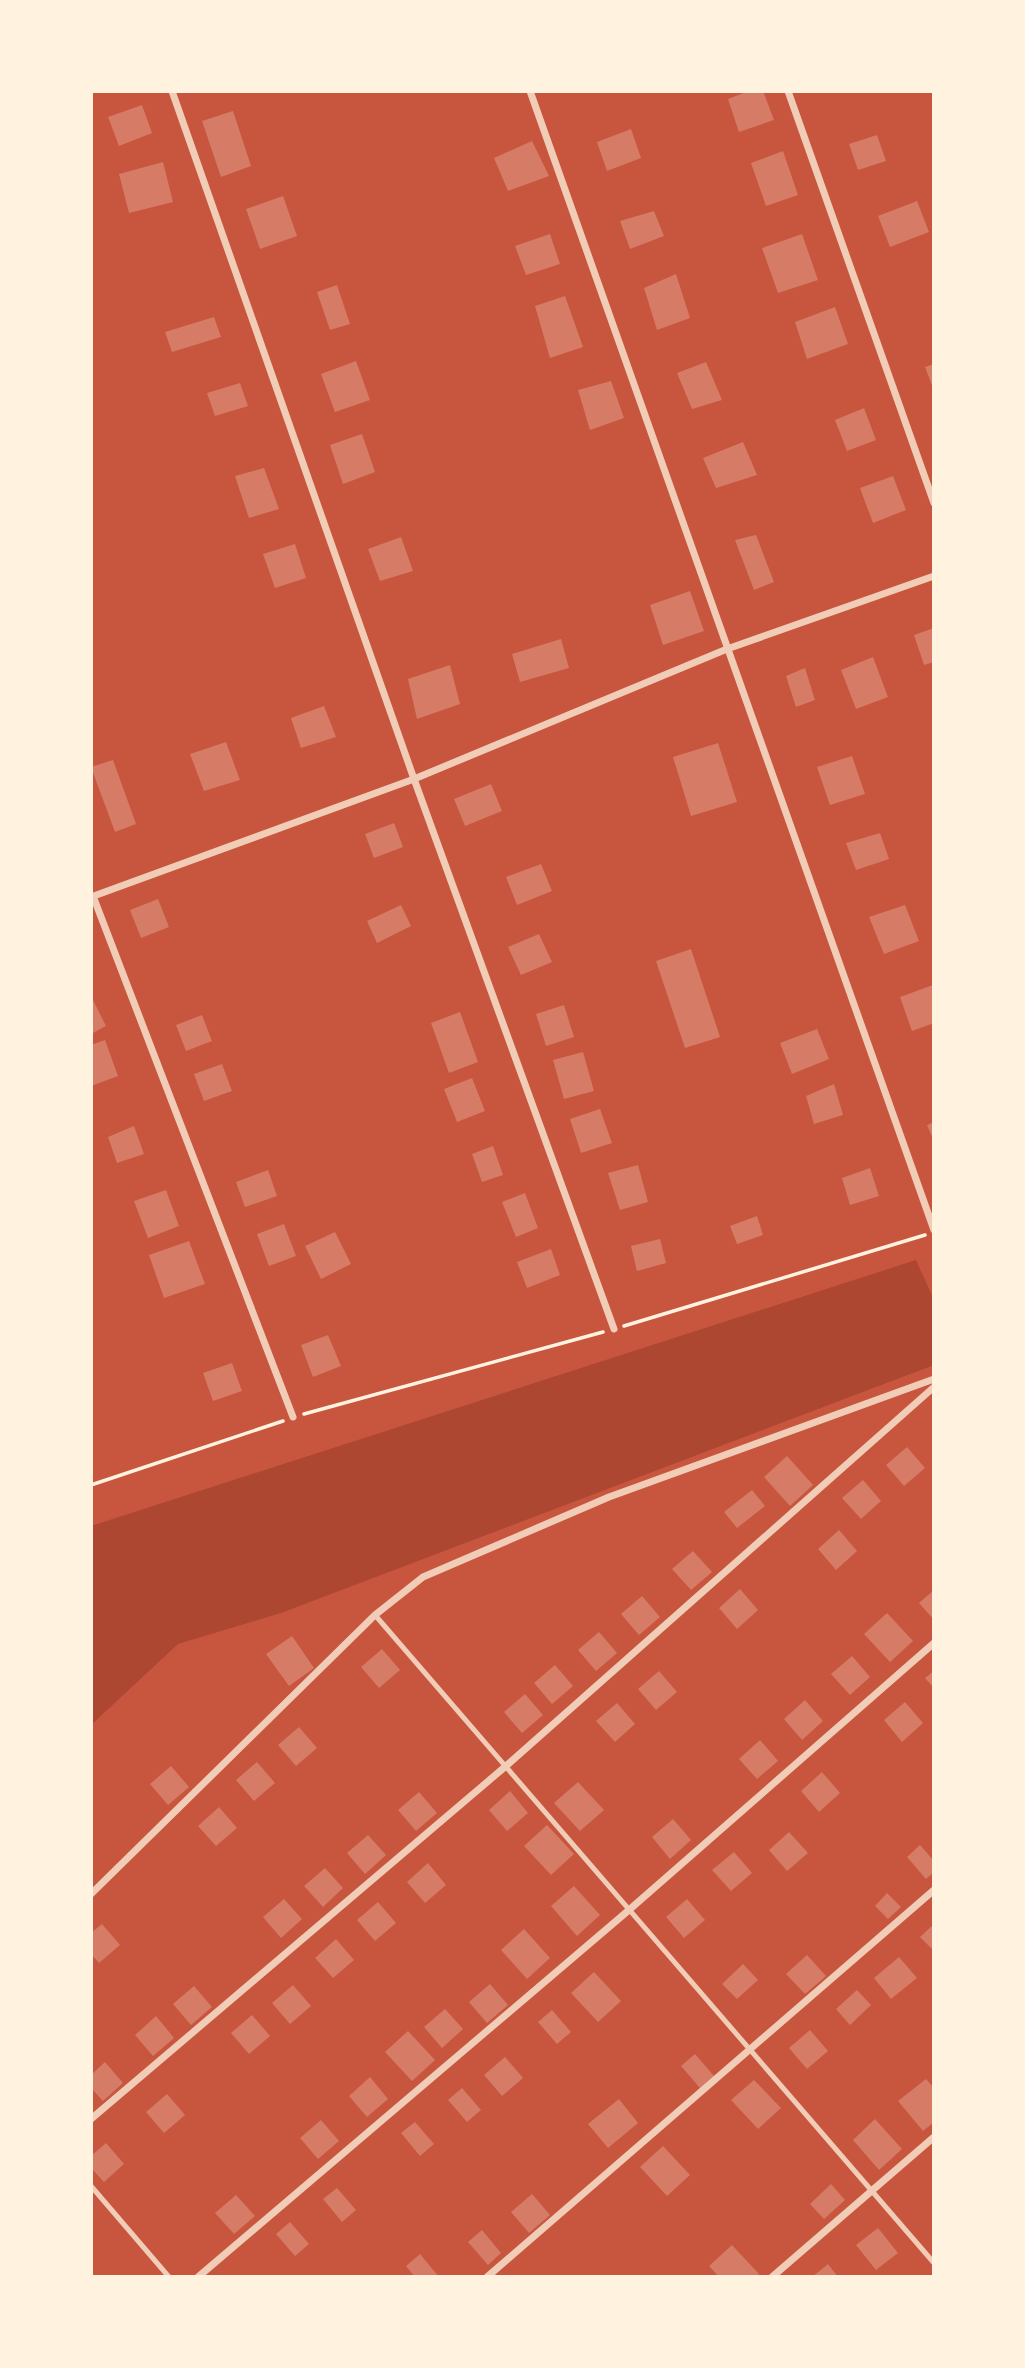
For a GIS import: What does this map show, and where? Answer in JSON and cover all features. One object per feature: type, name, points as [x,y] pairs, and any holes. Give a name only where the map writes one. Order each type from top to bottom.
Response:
[{"type":"street","points":[[172,91],[414,779],[614,1329]]},
{"type":"street","points":[[530,91],[934,1231]]},
{"type":"street","points":[[788,91],[934,503]]},
{"type":"street","points":[[293,1417],[92,896],[414,779],[727,649],[934,576]]},
{"type":"street","points":[[91,1894],[375,1615],[422,1577],[596,1502],[934,1379]]},
{"type":"street","points":[[91,2119],[506,1766],[934,1387]]},
{"type":"street","points":[[198,2277],[629,1910],[934,1643]]},
{"type":"street","points":[[487,2277],[934,1890]]},
{"type":"street","points":[[772,2277],[934,2137]]},
{"type":"lane","points":[[375,1615],[934,2263]]},
{"type":"lane","points":[[91,2186],[169,2277]]},
{"type":"path","points":[[91,1485],[293,1417],[614,1329],[934,1231]]},
{"type":"shaded area","points":[[916,1260],[934,1300],[934,1365],[281,1613],[178,1644],[91,1725],[91,1526]]},
{"type":"building","points":[[749,91],[763,91],[774,120],[739,132],[728,99]]},
{"type":"building","points":[[142,105],[152,133],[119,146],[108,117]]},
{"type":"building","points":[[233,111],[251,166],[221,177],[202,121]]},
{"type":"building","points":[[631,129],[641,158],[607,171],[597,142]]},
{"type":"building","points":[[877,135],[886,161],[858,170],[849,144]]},
{"type":"building","points":[[532,141],[549,176],[508,191],[494,158]]},
{"type":"building","points":[[783,151],[798,195],[766,206],[751,163]]},
{"type":"building","points":[[163,162],[173,202],[129,213],[119,174]]},
{"type":"building","points":[[283,196],[297,236],[260,249],[246,209]]},
{"type":"building","points":[[917,201],[929,232],[890,247],[878,216]]},
{"type":"building","points":[[654,211],[664,236],[630,249],[620,221]]},
{"type":"building","points":[[550,234],[560,264],[526,275],[515,246]]},
{"type":"building","points":[[802,234],[818,280],[778,293],[762,248]]},
{"type":"building","points":[[676,274],[690,318],[657,330],[644,288]]},
{"type":"building","points":[[337,285],[350,324],[330,330],[317,292]]},
{"type":"building","points":[[565,296],[583,347],[550,358],[535,306]]},
{"type":"building","points":[[835,307],[848,344],[807,359],[795,322]]},
{"type":"building","points":[[214,317],[221,337],[172,352],[165,332]]},
{"type":"building","points":[[356,361],[370,400],[335,412],[321,374]]},
{"type":"building","points":[[706,362],[722,400],[692,409],[677,373]]},
{"type":"building","points":[[934,364],[934,391],[925,367]]},
{"type":"building","points":[[611,381],[624,418],[590,430],[578,390]]},
{"type":"building","points":[[240,383],[248,406],[215,416],[207,393]]},
{"type":"building","points":[[864,408],[876,440],[847,451],[835,420]]},
{"type":"building","points":[[362,434],[375,472],[343,484],[330,445]]},
{"type":"building","points":[[743,442],[757,475],[716,488],[703,458]]},
{"type":"building","points":[[264,468],[279,509],[249,518],[235,476]]},
{"type":"building","points":[[893,476],[906,510],[873,523],[860,488]]},
{"type":"building","points":[[756,535],[774,582],[754,590],[735,540]]},
{"type":"building","points":[[401,537],[413,571],[380,581],[368,549]]},
{"type":"building","points":[[295,544],[306,578],[275,588],[263,554]]},
{"type":"building","points":[[690,591],[704,631],[663,645],[650,605]]},
{"type":"building","points":[[934,628],[934,662],[924,665],[914,635]]},
{"type":"building","points":[[561,639],[569,668],[520,682],[512,654]]},
{"type":"building","points":[[873,657],[888,697],[856,709],[841,670]]},
{"type":"building","points":[[450,665],[460,704],[417,719],[408,679]]},
{"type":"building","points":[[805,668],[815,700],[796,707],[786,676]]},
{"type":"building","points":[[324,706],[336,737],[301,748],[291,718]]},
{"type":"building","points":[[226,742],[240,780],[204,791],[190,754]]},
{"type":"building","points":[[718,743],[737,802],[691,816],[673,757]]},
{"type":"building","points":[[852,756],[865,794],[830,805],[817,767]]},
{"type":"building","points":[[113,760],[136,824],[115,832],[91,767]]},
{"type":"building","points":[[491,784],[502,811],[465,826],[454,799]]},
{"type":"building","points":[[394,823],[403,847],[374,858],[365,834]]},
{"type":"building","points":[[880,833],[889,859],[856,870],[846,843]]},
{"type":"building","points":[[541,864],[552,891],[517,905],[506,877]]},
{"type":"building","points":[[158,899],[169,927],[141,938],[130,910]]},
{"type":"building","points":[[401,905],[411,926],[377,943],[367,921]]},
{"type":"building","points":[[905,905],[919,941],[884,954],[869,917]]},
{"type":"building","points":[[539,934],[552,962],[521,975],[508,947]]},
{"type":"building","points":[[691,949],[720,1037],[685,1048],[656,961]]},
{"type":"building","points":[[933,985],[934,1023],[912,1031],[900,997]]},
{"type":"building","points":[[91,996],[106,1026],[91,1034]]},
{"type":"building","points":[[564,1005],[574,1037],[546,1046],[536,1014]]},
{"type":"building","points":[[460,1012],[478,1062],[449,1073],[431,1023]]},
{"type":"building","points":[[202,1015],[212,1041],[186,1051],[176,1025]]},
{"type":"building","points":[[817,1029],[829,1059],[792,1074],[780,1043]]},
{"type":"building","points":[[105,1040],[118,1076],[91,1086],[91,1045]]},
{"type":"building","points":[[583,1052],[594,1091],[564,1099],[553,1060]]},
{"type":"building","points":[[222,1064],[232,1091],[204,1101],[194,1074]]},
{"type":"building","points":[[472,1078],[485,1111],[457,1122],[444,1089]]},
{"type":"building","points":[[834,1084],[843,1115],[814,1124],[806,1096]]},
{"type":"building","points":[[600,1109],[612,1143],[581,1153],[570,1119]]},
{"type":"building","points":[[934,1122],[934,1141],[927,1125]]},
{"type":"building","points":[[134,1126],[144,1154],[117,1163],[108,1137]]},
{"type":"building","points":[[493,1146],[503,1175],[482,1182],[472,1154]]},
{"type":"building","points":[[638,1165],[648,1202],[620,1210],[608,1173]]},
{"type":"building","points":[[870,1168],[879,1196],[850,1205],[842,1178]]},
{"type":"building","points":[[268,1170],[277,1196],[245,1207],[236,1182]]},
{"type":"building","points":[[166,1190],[179,1226],[148,1238],[134,1201]]},
{"type":"building","points":[[525,1193],[538,1228],[516,1237],[502,1202]]},
{"type":"building","points":[[757,1216],[763,1235],[737,1244],[730,1226]]},
{"type":"building","points":[[284,1224],[296,1256],[269,1266],[257,1234]]},
{"type":"building","points":[[335,1232],[351,1264],[321,1279],[305,1246]]},
{"type":"building","points":[[660,1239],[666,1263],[637,1271],[631,1246]]},
{"type":"building","points":[[189,1241],[205,1284],[164,1298],[149,1255]]},
{"type":"building","points":[[551,1249],[560,1275],[527,1288],[517,1262]]},
{"type":"building","points":[[328,1335],[341,1366],[313,1377],[301,1345]]},
{"type":"building","points":[[232,1363],[242,1391],[213,1401],[203,1373]]},
{"type":"building","points":[[907,1447],[925,1468],[904,1486],[886,1465]]},
{"type":"building","points":[[787,1456],[813,1485],[790,1506],[764,1477]]},
{"type":"building","points":[[863,1480],[881,1501],[861,1519],[842,1498]]},
{"type":"building","points":[[752,1490],[765,1506],[737,1528],[724,1512]]},
{"type":"building","points":[[839,1530],[857,1551],[836,1570],[818,1549]]},
{"type":"building","points":[[693,1551],[712,1572],[691,1590],[672,1569]]},
{"type":"building","points":[[740,1589],[758,1610],[737,1629],[719,1608]]},
{"type":"building","points":[[934,1590],[934,1620],[919,1603]]},
{"type":"building","points":[[642,1596],[660,1617],[639,1635],[621,1614]]},
{"type":"building","points":[[887,1613],[913,1641],[890,1662],[864,1634]]},
{"type":"building","points":[[599,1632],[617,1653],[596,1671],[578,1650]]},
{"type":"building","points":[[292,1636],[314,1668],[289,1686],[266,1654]]},
{"type":"building","points":[[382,1649],[400,1670],[379,1688],[361,1667]]},
{"type":"building","points":[[852,1656],[870,1677],[850,1695],[831,1674]]},
{"type":"building","points":[[555,1665],[573,1686],[552,1704],[534,1683]]},
{"type":"building","points":[[659,1671],[677,1692],[656,1710],[638,1689]]},
{"type":"building","points":[[934,1671],[934,1688],[925,1678]]},
{"type":"building","points":[[525,1694],[543,1715],[522,1733],[504,1712]]},
{"type":"building","points":[[805,1700],[823,1721],[802,1740],[784,1719]]},
{"type":"building","points":[[905,1702],[923,1723],[902,1742],[884,1720]]},
{"type":"building","points":[[617,1703],[635,1724],[615,1742],[596,1721]]},
{"type":"building","points":[[299,1727],[317,1748],[296,1766],[278,1745]]},
{"type":"building","points":[[760,1740],[778,1761],[757,1779],[739,1759]]},
{"type":"building","points":[[257,1762],[275,1783],[254,1801],[236,1780]]},
{"type":"building","points":[[171,1766],[189,1787],[168,1805],[150,1784]]},
{"type":"building","points":[[822,1772],[840,1793],[819,1812],[801,1791]]},
{"type":"building","points":[[578,1782],[604,1810],[580,1831],[554,1803]]},
{"type":"building","points":[[510,1791],[528,1813],[507,1831],[489,1810]]},
{"type":"building","points":[[419,1792],[437,1813],[416,1831],[398,1810]]},
{"type":"building","points":[[219,1807],[237,1828],[216,1846],[198,1826]]},
{"type":"building","points":[[673,1819],[691,1840],[670,1859],[652,1837]]},
{"type":"building","points":[[547,1825],[574,1854],[551,1875],[524,1846]]},
{"type":"building","points":[[789,1832],[808,1853],[787,1871],[769,1850]]},
{"type":"building","points":[[368,1835],[386,1855],[365,1874],[347,1853]]},
{"type":"building","points":[[920,1845],[934,1861],[934,1872],[926,1879],[907,1857]]},
{"type":"building","points":[[734,1852],[752,1873],[731,1891],[712,1870]]},
{"type":"building","points":[[428,1863],[446,1885],[425,1903],[407,1882]]},
{"type":"building","points":[[325,1868],[343,1888],[323,1907],[304,1886]]},
{"type":"building","points":[[574,1886],[600,1915],[577,1936],[551,1906]]},
{"type":"building","points":[[887,1893],[901,1907],[888,1919],[875,1906]]},
{"type":"building","points":[[284,1899],[302,1919],[281,1938],[263,1917]]},
{"type":"building","points":[[687,1899],[705,1920],[684,1938],[666,1917]]},
{"type":"building","points":[[378,1902],[396,1923],[375,1941],[357,1920]]},
{"type":"building","points":[[102,1924],[120,1945],[99,1963],[91,1954],[91,1933]]},
{"type":"building","points":[[934,1924],[934,1951],[920,1937]]},
{"type":"building","points":[[524,1929],[550,1958],[527,1979],[501,1950]]},
{"type":"building","points":[[336,1939],[354,1960],[333,1978],[315,1958]]},
{"type":"building","points":[[807,1955],[826,1976],[805,1994],[786,1974]]},
{"type":"building","points":[[899,1957],[917,1978],[891,1999],[874,1978]]},
{"type":"building","points":[[743,1964],[758,1980],[737,1999],[722,1984]]},
{"type":"building","points":[[594,1972],[621,2001],[598,2022],[571,1993]]},
{"type":"building","points":[[490,1984],[508,2005],[487,2023],[469,2002]]},
{"type":"building","points":[[293,1985],[311,2006],[290,2024],[272,2003]]},
{"type":"building","points":[[194,1986],[212,2007],[191,2025],[173,2004]]},
{"type":"building","points":[[857,1990],[871,2005],[850,2025],[836,2009]]},
{"type":"building","points":[[445,2009],[463,2029],[442,2048],[424,2027]]},
{"type":"building","points":[[552,2010],[571,2032],[557,2044],[538,2022]]},
{"type":"building","points":[[252,2015],[270,2036],[249,2054],[231,2033]]},
{"type":"building","points":[[156,2016],[174,2038],[153,2056],[135,2035]]},
{"type":"building","points":[[810,2030],[828,2051],[807,2069],[789,2048]]},
{"type":"building","points":[[408,2031],[435,2060],[412,2081],[385,2052]]},
{"type":"building","points":[[695,2054],[714,2076],[700,2088],[681,2066]]},
{"type":"building","points":[[505,2057],[523,2078],[502,2096],[484,2075]]},
{"type":"building","points":[[105,2062],[123,2083],[103,2101],[91,2088],[91,2075]]},
{"type":"building","points":[[370,2077],[388,2099],[367,2117],[349,2096]]},
{"type":"building","points":[[926,2079],[934,2088],[934,2122],[923,2131],[898,2101]]},
{"type":"building","points":[[754,2080],[781,2108],[758,2129],[731,2100]]},
{"type":"building","points":[[462,2088],[481,2110],[467,2122],[448,2100]]},
{"type":"building","points":[[167,2094],[185,2115],[164,2133],[146,2112]]},
{"type":"building","points":[[619,2099],[638,2123],[608,2148],[588,2124]]},
{"type":"building","points":[[875,2119],[902,2149],[879,2170],[853,2140]]},
{"type":"building","points":[[321,2120],[339,2141],[318,2159],[300,2138]]},
{"type":"building","points":[[415,2122],[434,2144],[420,2156],[401,2133]]},
{"type":"building","points":[[106,2143],[124,2164],[104,2182],[91,2168],[91,2156]]},
{"type":"building","points":[[663,2146],[690,2175],[667,2196],[640,2167]]},
{"type":"building","points":[[831,2184],[845,2200],[824,2219],[810,2204]]},
{"type":"building","points":[[337,2188],[356,2210],[342,2222],[323,2199]]},
{"type":"building","points":[[532,2194],[550,2215],[529,2233],[511,2212]]},
{"type":"building","points":[[236,2195],[255,2216],[234,2234],[215,2213]]},
{"type":"building","points":[[290,2222],[309,2244],[295,2256],[276,2234]]},
{"type":"building","points":[[878,2228],[898,2253],[876,2270],[856,2245]]},
{"type":"building","points":[[482,2230],[501,2253],[488,2265],[468,2242]]},
{"type":"building","points":[[732,2245],[759,2274],[756,2277],[719,2277],[709,2266]]},
{"type":"building","points":[[420,2254],[439,2277],[415,2277],[406,2266]]},
{"type":"building","points":[[828,2264],[838,2277],[812,2277]]}]
